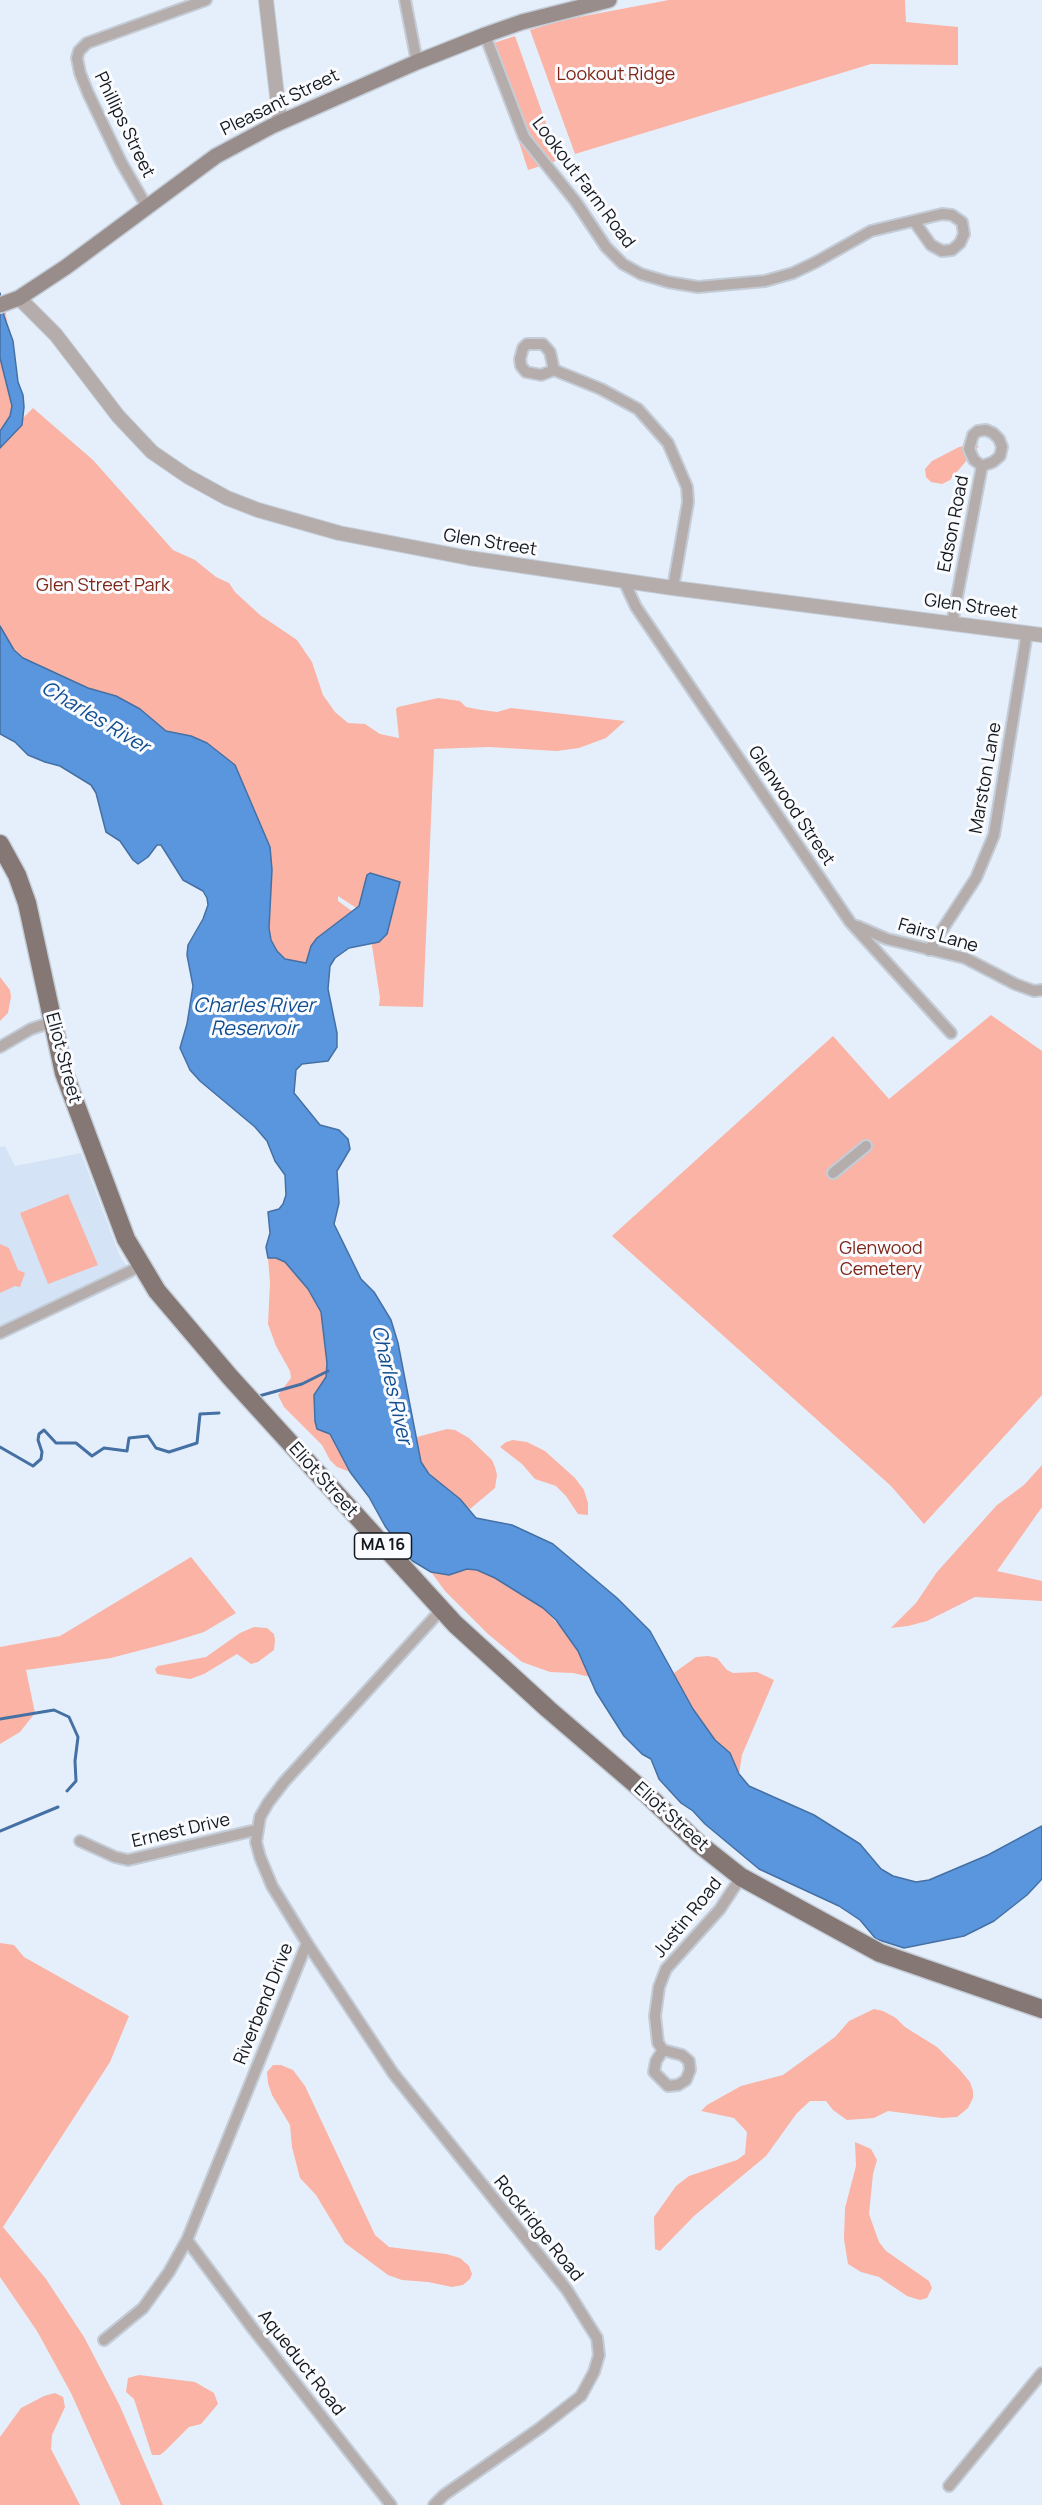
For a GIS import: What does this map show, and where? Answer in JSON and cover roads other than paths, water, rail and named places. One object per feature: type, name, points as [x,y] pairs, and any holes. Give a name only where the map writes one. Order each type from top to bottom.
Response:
[{"type":"main road","name":"Pleasant Street","points":[[8,302],[96,245],[216,156],[280,122],[485,35],[522,22],[609,0]]},
{"type":"main road","name":"Eliot Street","points":[[0,844],[17,875],[27,903],[64,1073],[120,1223],[141,1266],[157,1291],[215,1361],[441,1610],[698,1843],[741,1877],[880,1953],[1042,2009]]},
{"type":"street","name":"Phillips Street","points":[[147,207],[121,162],[84,83],[77,58],[79,51],[87,43],[206,0]]},
{"type":"street","points":[[266,0],[280,122]]},
{"type":"street","points":[[405,0],[417,62]]},
{"type":"street","name":"Lookout Farm Road","points":[[485,35],[524,138],[576,202],[606,247],[623,264],[641,274],[668,282],[698,286],[765,281],[816,262],[871,231],[942,214],[952,215],[962,222],[964,234],[960,243],[952,250],[942,251],[931,246],[914,221]]},
{"type":"street","name":"Glen Street","points":[[8,302],[56,335],[118,416],[152,452],[187,476],[227,498],[258,510],[339,533],[397,545],[673,588],[1042,635]]},
{"type":"street","points":[[554,370],[601,388],[638,409],[668,443],[687,487],[688,502],[673,588]]},
{"type":"street","name":"Edson Road","points":[[952,623],[982,466]]},
{"type":"street","name":"Glenwood Street","points":[[624,581],[636,607],[850,922],[951,1033]]},
{"type":"street","name":"Marston Lane","points":[[929,950],[976,878],[994,835],[1027,633]]},
{"type":"street","name":"Fairs Lane","points":[[850,922],[887,939],[965,958],[1015,984],[1042,990]]},
{"type":"street","points":[[0,1047],[31,1029],[52,1022]]},
{"type":"street","points":[[833,1173],[866,1146]]},
{"type":"street","points":[[0,1333],[141,1266]]},
{"type":"street","points":[[256,1830],[268,1803],[284,1782],[441,1610]]},
{"type":"street","name":"Ernest Drive","points":[[80,1841],[115,1857],[128,1860],[256,1830]]},
{"type":"street","name":"Riverbend Drive","points":[[104,2340],[143,2308],[169,2272],[187,2240],[307,1943],[272,1886],[260,1857],[256,1830]]},
{"type":"street","name":"Justin Road","points":[[663,2050],[658,2043],[655,2016],[659,1987],[666,1969],[720,1909],[741,1877]]},
{"type":"street","name":"Rockridge Road","points":[[307,1943],[393,2073],[567,2290],[597,2338],[599,2355],[597,2364],[581,2396],[540,2428],[444,2495],[434,2505]]},
{"type":"street","name":"Aqueduct Road","points":[[187,2240],[260,2338],[391,2505]]},
{"type":"street","points":[[949,2486],[1042,2373]]},
{"type":"water","points":[[0,293],[4,316],[13,341],[18,382],[23,395],[24,407],[22,425],[0,448],[0,431],[10,416],[12,406],[0,358]]},
{"type":"water","name":"Charles River Reservoir","points":[[0,626],[14,650],[23,658],[88,688],[116,696],[140,709],[166,731],[191,736],[207,743],[235,765],[270,847],[272,870],[269,928],[271,940],[285,959],[306,963],[311,946],[317,938],[359,906],[367,875],[370,873],[400,882],[387,934],[379,942],[349,948],[335,958],[330,966],[328,989],[337,1033],[337,1047],[328,1061],[302,1064],[296,1070],[294,1093],[320,1125],[339,1130],[348,1139],[350,1149],[337,1171],[339,1203],[334,1224],[361,1279],[374,1292],[391,1320],[398,1343],[421,1462],[429,1474],[460,1499],[476,1518],[512,1525],[553,1544],[617,1598],[650,1631],[693,1709],[715,1740],[730,1753],[739,1774],[749,1786],[814,1815],[860,1844],[881,1869],[893,1876],[916,1882],[929,1880],[988,1855],[1042,1826],[1042,1879],[1027,1895],[994,1921],[964,1936],[904,1948],[876,1939],[860,1920],[839,1906],[759,1869],[681,1803],[659,1779],[651,1759],[642,1754],[624,1736],[596,1692],[578,1651],[556,1620],[543,1608],[495,1578],[477,1570],[467,1569],[449,1575],[431,1572],[411,1560],[402,1549],[350,1472],[330,1434],[317,1429],[314,1395],[326,1377],[327,1363],[321,1312],[308,1289],[285,1262],[276,1258],[268,1258],[266,1247],[270,1233],[268,1212],[279,1209],[283,1204],[286,1195],[285,1175],[275,1161],[267,1141],[255,1127],[200,1081],[190,1070],[180,1048],[187,1024],[193,986],[187,955],[188,945],[203,919],[208,905],[207,898],[203,891],[183,880],[161,845],[157,845],[148,857],[138,864],[133,860],[120,841],[106,832],[96,793],[91,785],[60,766],[28,755],[15,742],[0,734]]},
{"type":"waterway","points":[[259,1396],[302,1384],[328,1371]]},
{"type":"waterway","points":[[0,1447],[33,1466],[41,1459],[42,1452],[38,1440],[39,1434],[44,1430],[56,1443],[76,1443],[92,1456],[104,1448],[127,1451],[129,1438],[148,1436],[156,1448],[169,1452],[197,1443],[200,1414],[219,1413]]},
{"type":"waterway","points":[[0,1719],[54,1710],[69,1717],[78,1737],[75,1761],[76,1781],[67,1791]]},
{"type":"waterway","points":[[0,1831],[58,1807]]},
{"type":"park label","name":"Lookout Ridge","points":[[616,75]]},
{"type":"park label","name":"Glen Street Park","points":[[103,586]]},
{"type":"park label","name":"Glenwood Cemetery","points":[[881,1259]]},
{"type":"water label","name":"Charles River","points":[[95,718]]},
{"type":"water label","name":"Charles River","points":[[391,1385]]}]
